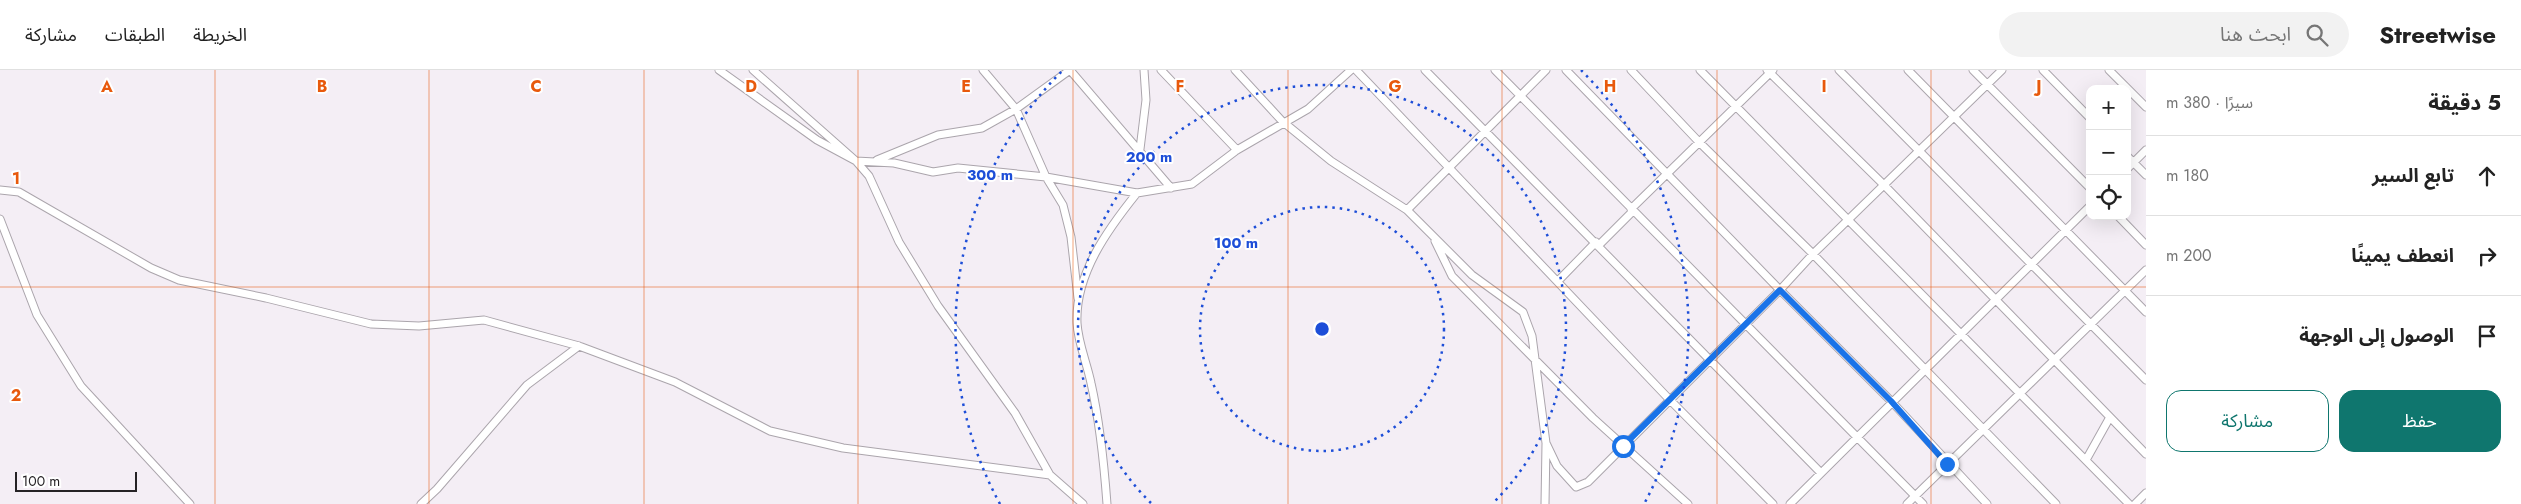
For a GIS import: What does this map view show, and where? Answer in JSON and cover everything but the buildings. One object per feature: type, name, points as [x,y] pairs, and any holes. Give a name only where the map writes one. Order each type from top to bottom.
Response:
[{"type":"street","points":[[719,70],[816,140],[856,160],[875,161],[933,172],[958,168],[1046,177],[1137,193],[1192,184],[1237,150],[1308,108],[1351,70]]},
{"type":"street","points":[[754,70],[856,160],[869,176],[899,242],[938,306],[1015,413],[1050,475],[1083,504]]},
{"type":"street","points":[[983,70],[1016,109],[1046,177],[1063,205],[1071,237],[1079,305]]},
{"type":"street","points":[[875,161],[938,135],[982,128],[1016,109],[1070,70],[1172,188]]},
{"type":"street","points":[[1140,149],[1146,100],[1144,70]]},
{"type":"street","points":[[1161,70],[1237,150]]},
{"type":"street","points":[[1235,70],[1282,122],[1331,161],[1407,210],[1472,275],[1523,312],[1532,336],[1546,443],[1545,504]]},
{"type":"street","points":[[1356,70],[1448,169],[1669,399],[1773,504]]},
{"type":"street","points":[[1425,70],[1821,473]]},
{"type":"street","points":[[1495,70],[1923,504]]},
{"type":"street","points":[[1407,210],[1546,70]]},
{"type":"street","points":[[1566,70],[1891,401],[1947,464],[1987,504]]},
{"type":"street","points":[[1631,70],[1699,142],[1813,254],[2056,504]]},
{"type":"street","points":[[1700,70],[2129,504]]},
{"type":"street","points":[[1839,70],[2146,380]]},
{"type":"street","points":[[1908,70],[2146,312]]},
{"type":"street","points":[[1973,70],[2086,184]]},
{"type":"street","points":[[1546,443],[1557,466],[1576,487],[1588,482],[1780,290],[1813,254],[2002,70]]},
{"type":"street","points":[[2042,70],[2086,114]]},
{"type":"street","points":[[2109,70],[2146,107]]},
{"type":"street","points":[[1558,282],[1770,71],[2146,454]]},
{"type":"street","points":[[2131,165],[2146,150]]},
{"type":"street","points":[[2131,159],[2146,175]]},
{"type":"street","points":[[2134,162],[2146,159]]},
{"type":"street","points":[[0,190],[19,192],[150,268],[179,280],[266,298],[370,324],[419,326],[484,320],[580,346],[675,382],[770,431],[843,448],[1050,475]]},
{"type":"street","points":[[1107,504],[1103,443],[1077,323],[1082,291],[1093,258],[1108,229],[1137,193]]},
{"type":"street","points":[[1790,504],[1891,401],[2086,210]]},
{"type":"street","points":[[0,219],[37,315],[80,386],[190,504]]},
{"type":"street","points":[[2122,220],[2146,245]]},
{"type":"street","points":[[1431,234],[1452,276],[1623,446],[1688,504]]},
{"type":"street","points":[[1907,504],[2146,270]]},
{"type":"street","points":[[421,504],[437,489],[527,385],[580,346]]},
{"type":"street","points":[[2086,460],[2110,418]]},
{"type":"street","points":[[2135,504],[2146,493]]},
{"type":"route","points":[[1623,446],[1780,290],[1891,401],[1947,464]]}]
